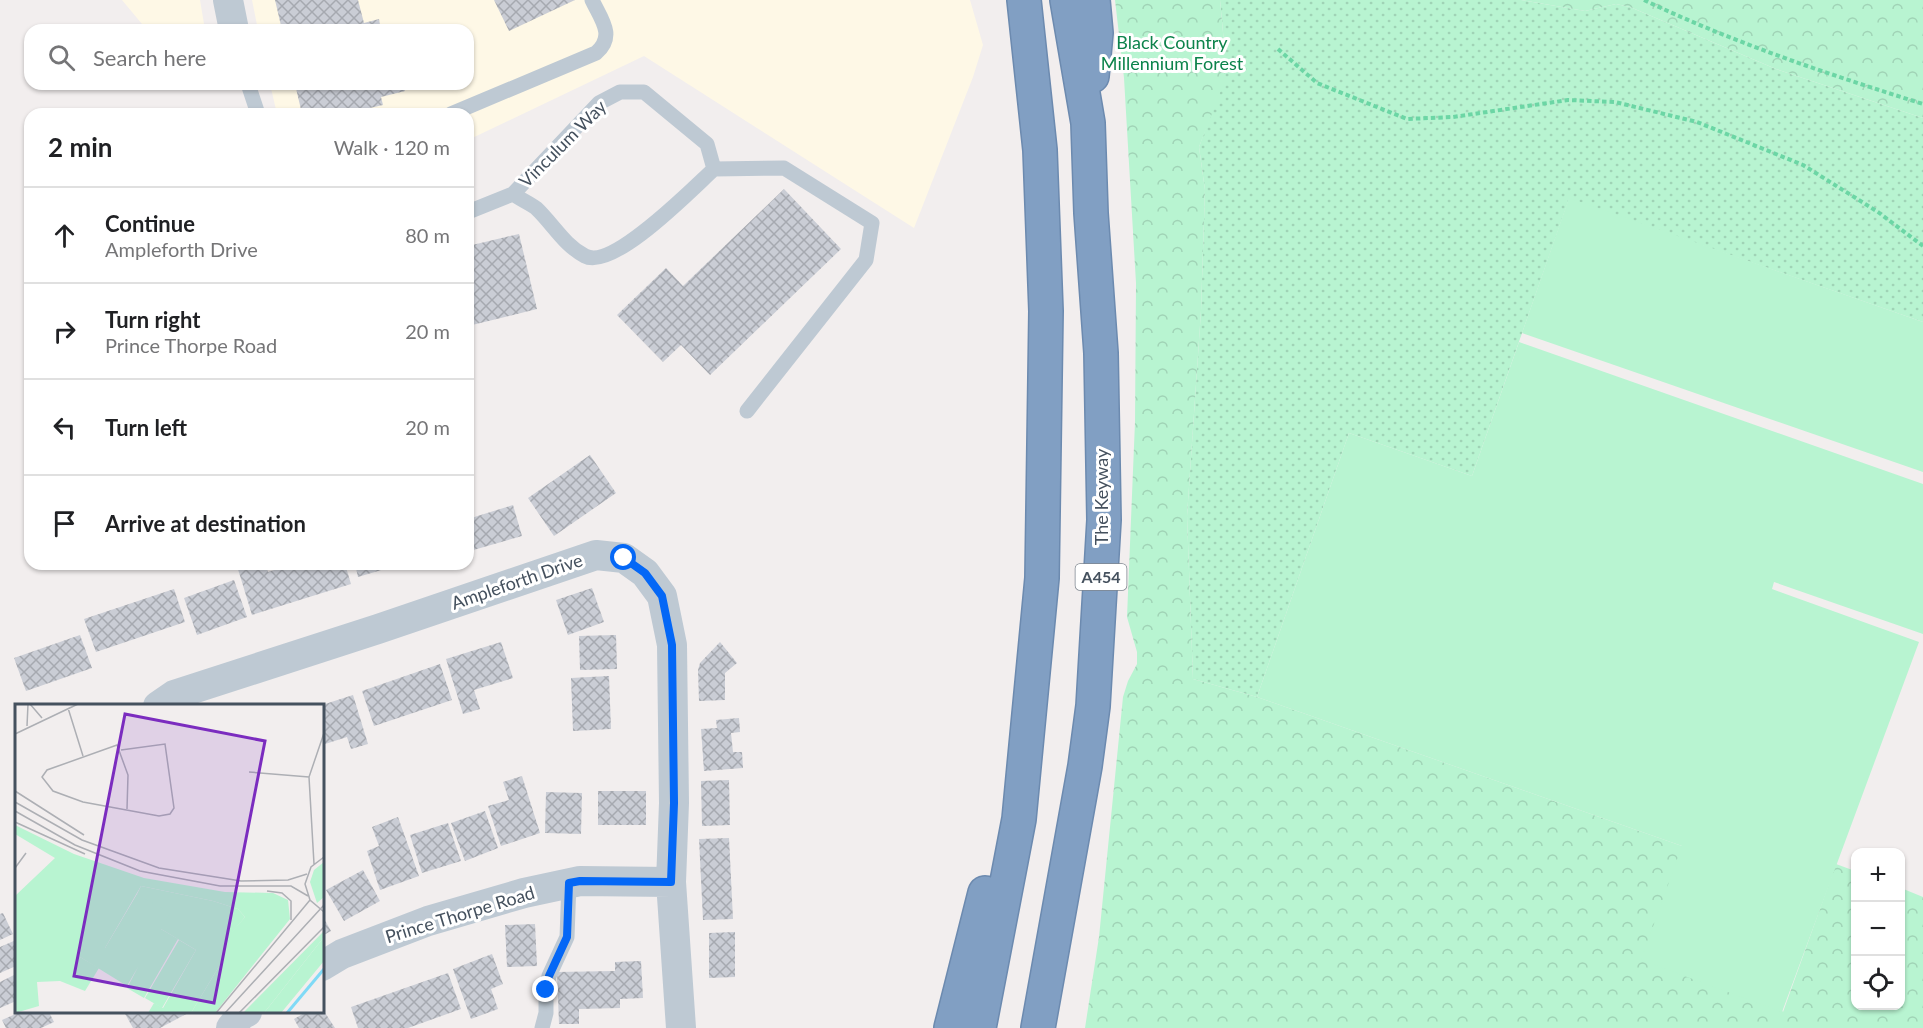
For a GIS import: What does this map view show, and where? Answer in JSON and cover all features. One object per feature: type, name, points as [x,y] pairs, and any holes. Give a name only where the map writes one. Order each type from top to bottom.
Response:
[{"type":"highway","points":[[979,1028],[1019,819],[1042,578],[1046,311],[1040,150],[1024,0]]},
{"type":"highway","name":"The Keyway","points":[[1038,1028],[1085,766],[1093,706],[1104,520],[1101,353],[1091,213],[1088,123],[1067,0]]},
{"type":"highway","points":[[1088,123],[1096,33],[1093,0]]},
{"type":"highway","points":[[951,1028],[1031,711]]},
{"type":"highway","points":[[1058,1028],[1085,766]]},
{"type":"street","points":[[228,0],[233,24]]},
{"type":"street","name":"Ampleforth Drive","points":[[160,704],[174,695],[596,555],[624,558],[645,573],[662,596],[672,645],[674,803],[671,882]]},
{"type":"street","name":"Prince Thorpe Road","points":[[324,965],[342,954],[428,921],[524,893],[580,881],[671,882]]},
{"type":"street","points":[[671,882],[681,1028]]},
{"type":"street","points":[[231,1028],[244,1013]]},
{"type":"lane","points":[[465,108],[596,53],[604,46],[607,33],[592,0]]},
{"type":"lane","points":[[250,90],[256,108]]},
{"type":"lane","name":"Vinculum Way","points":[[474,210],[513,194],[599,103],[620,92],[644,92],[653,99],[707,144],[714,169],[633,241],[607,256],[588,258],[570,246],[535,208],[513,194]]},
{"type":"lane","points":[[714,169],[784,168],[872,223],[866,260],[747,411]]},
{"type":"lane","points":[[542,1028],[546,1013],[546,990],[549,976],[567,937],[569,883]]},
{"type":"path","points":[[1644,0],[1733,39],[1837,77],[1923,104]]},
{"type":"path","points":[[1278,49],[1317,82],[1407,120],[1454,117],[1568,100],[1615,102],[1697,122],[1803,165],[1878,212],[1923,246]]},
{"type":"shaded area","points":[[122,0],[200,0],[204,24],[142,24]]},
{"type":"shaded area","points":[[252,0],[970,0],[983,45],[973,77],[914,228],[644,56],[474,137],[474,108],[276,108],[271,90],[474,90],[474,24],[257,24]]},
{"type":"green space","name":"Black Country Millennium Forest","points":[[1115,0],[1220,0],[1225,80],[1199,147],[1205,190],[1201,311],[1187,516],[1193,679],[1257,697],[1682,846],[1783,1012],[1836,864],[1851,870],[1851,1010],[1905,1010],[1905,890],[1923,897],[1923,1028],[1085,1028],[1099,937],[1123,697],[1137,664],[1137,652],[1127,617],[1135,422],[1136,283],[1124,78]]},
{"type":"green space","points":[[1220,0],[1521,0],[1585,11],[1616,4],[1630,7],[1776,69],[1923,118],[1923,322],[1569,199],[1472,476],[1349,433],[1257,697],[1193,679],[1187,516],[1201,311],[1205,190],[1199,147],[1209,119],[1224,43]]},
{"type":"green space","points":[[1521,0],[1923,0],[1923,118],[1776,69],[1630,7],[1616,4],[1585,11]]},
{"type":"green space","points":[[1569,198],[1923,322],[1923,472],[1522,333]]},
{"type":"green space","points":[[1519,342],[1923,484],[1923,634],[1774,582],[1772,589],[1919,642],[1782,1012],[1641,960],[1682,846],[1257,697],[1349,433],[1472,476]]},
{"type":"building","points":[[275,0],[358,0],[364,23],[379,19],[380,24],[281,24]]},
{"type":"building","points":[[494,0],[575,0],[509,31]]},
{"type":"building","points":[[296,90],[405,91],[381,97],[383,105],[370,108],[301,108]]},
{"type":"building","points":[[784,189],[841,249],[710,375],[681,345],[663,362],[617,315],[666,268],[683,286]]},
{"type":"building","points":[[519,234],[537,309],[474,325],[474,245]]},
{"type":"building","points":[[590,455],[616,493],[554,536],[528,498]]},
{"type":"building","points":[[513,505],[522,536],[474,550],[474,517]]},
{"type":"building","points":[[238,570],[268,570],[268,572],[274,570],[347,570],[351,584],[252,615]]},
{"type":"building","points":[[356,570],[381,570],[358,577]]},
{"type":"building","points":[[234,580],[247,617],[197,635],[184,598]]},
{"type":"building","points":[[592,588],[604,622],[568,635],[556,600]]},
{"type":"building","points":[[174,589],[185,622],[96,652],[84,619]]},
{"type":"building","points":[[80,635],[92,668],[26,691],[14,658]]},
{"type":"building","points":[[616,635],[617,669],[580,670],[579,636]]},
{"type":"building","points":[[501,642],[513,678],[474,690],[480,709],[463,714],[446,659]]},
{"type":"building","points":[[720,642],[737,663],[725,673],[725,700],[699,701],[698,670],[700,663]]},
{"type":"building","points":[[440,664],[452,700],[374,726],[362,691]]},
{"type":"building","points":[[609,676],[611,729],[573,731],[571,678]]},
{"type":"building","points":[[353,695],[368,744],[351,749],[347,737],[324,744],[324,704]]},
{"type":"building","points":[[739,718],[740,732],[731,733],[733,752],[742,752],[743,768],[704,771],[701,729],[717,728],[716,720]]},
{"type":"building","points":[[522,776],[540,833],[501,846],[488,806],[509,800],[503,782]]},
{"type":"building","points":[[729,780],[730,825],[702,826],[701,781]]},
{"type":"building","points":[[598,791],[646,791],[646,825],[598,825]]},
{"type":"building","points":[[546,792],[582,793],[581,834],[545,833]]},
{"type":"building","points":[[485,811],[498,848],[465,861],[451,823]]},
{"type":"building","points":[[398,817],[419,876],[380,890],[367,851],[379,846],[372,827]]},
{"type":"building","points":[[448,823],[461,861],[422,873],[410,835]]},
{"type":"building","points":[[729,838],[733,919],[703,920],[699,839]]},
{"type":"building","points":[[363,870],[380,901],[344,921],[326,890]]},
{"type":"building","points":[[3,913],[13,934],[0,940],[0,914]]},
{"type":"building","points":[[324,919],[331,931],[324,935]]},
{"type":"building","points":[[535,924],[537,966],[507,967],[505,925]]},
{"type":"building","points":[[735,932],[735,977],[709,978],[709,933]]},
{"type":"building","points":[[15,940],[15,966],[0,973],[0,947]]},
{"type":"building","points":[[492,954],[503,984],[491,989],[498,1009],[471,1019],[453,969]]},
{"type":"building","points":[[641,961],[643,998],[620,999],[620,1008],[579,1009],[579,1024],[559,1024],[557,972],[615,971],[615,962]]},
{"type":"building","points":[[448,973],[461,1009],[408,1028],[358,1028],[351,1007]]},
{"type":"building","points":[[15,974],[15,1001],[0,1008],[0,982]]},
{"type":"building","points":[[324,1011],[335,1028],[299,1028],[294,1019],[304,1013],[324,1013]]},
{"type":"building","points":[[18,1013],[50,1013],[54,1022],[41,1028],[6,1028],[2,1020]]},
{"type":"building","points":[[125,1013],[188,1013],[160,1028],[133,1028]]},
{"type":"route","points":[[546,990],[549,976],[567,937],[569,883],[580,881],[671,882],[674,803],[672,645],[662,596],[645,573],[624,558]]}]
